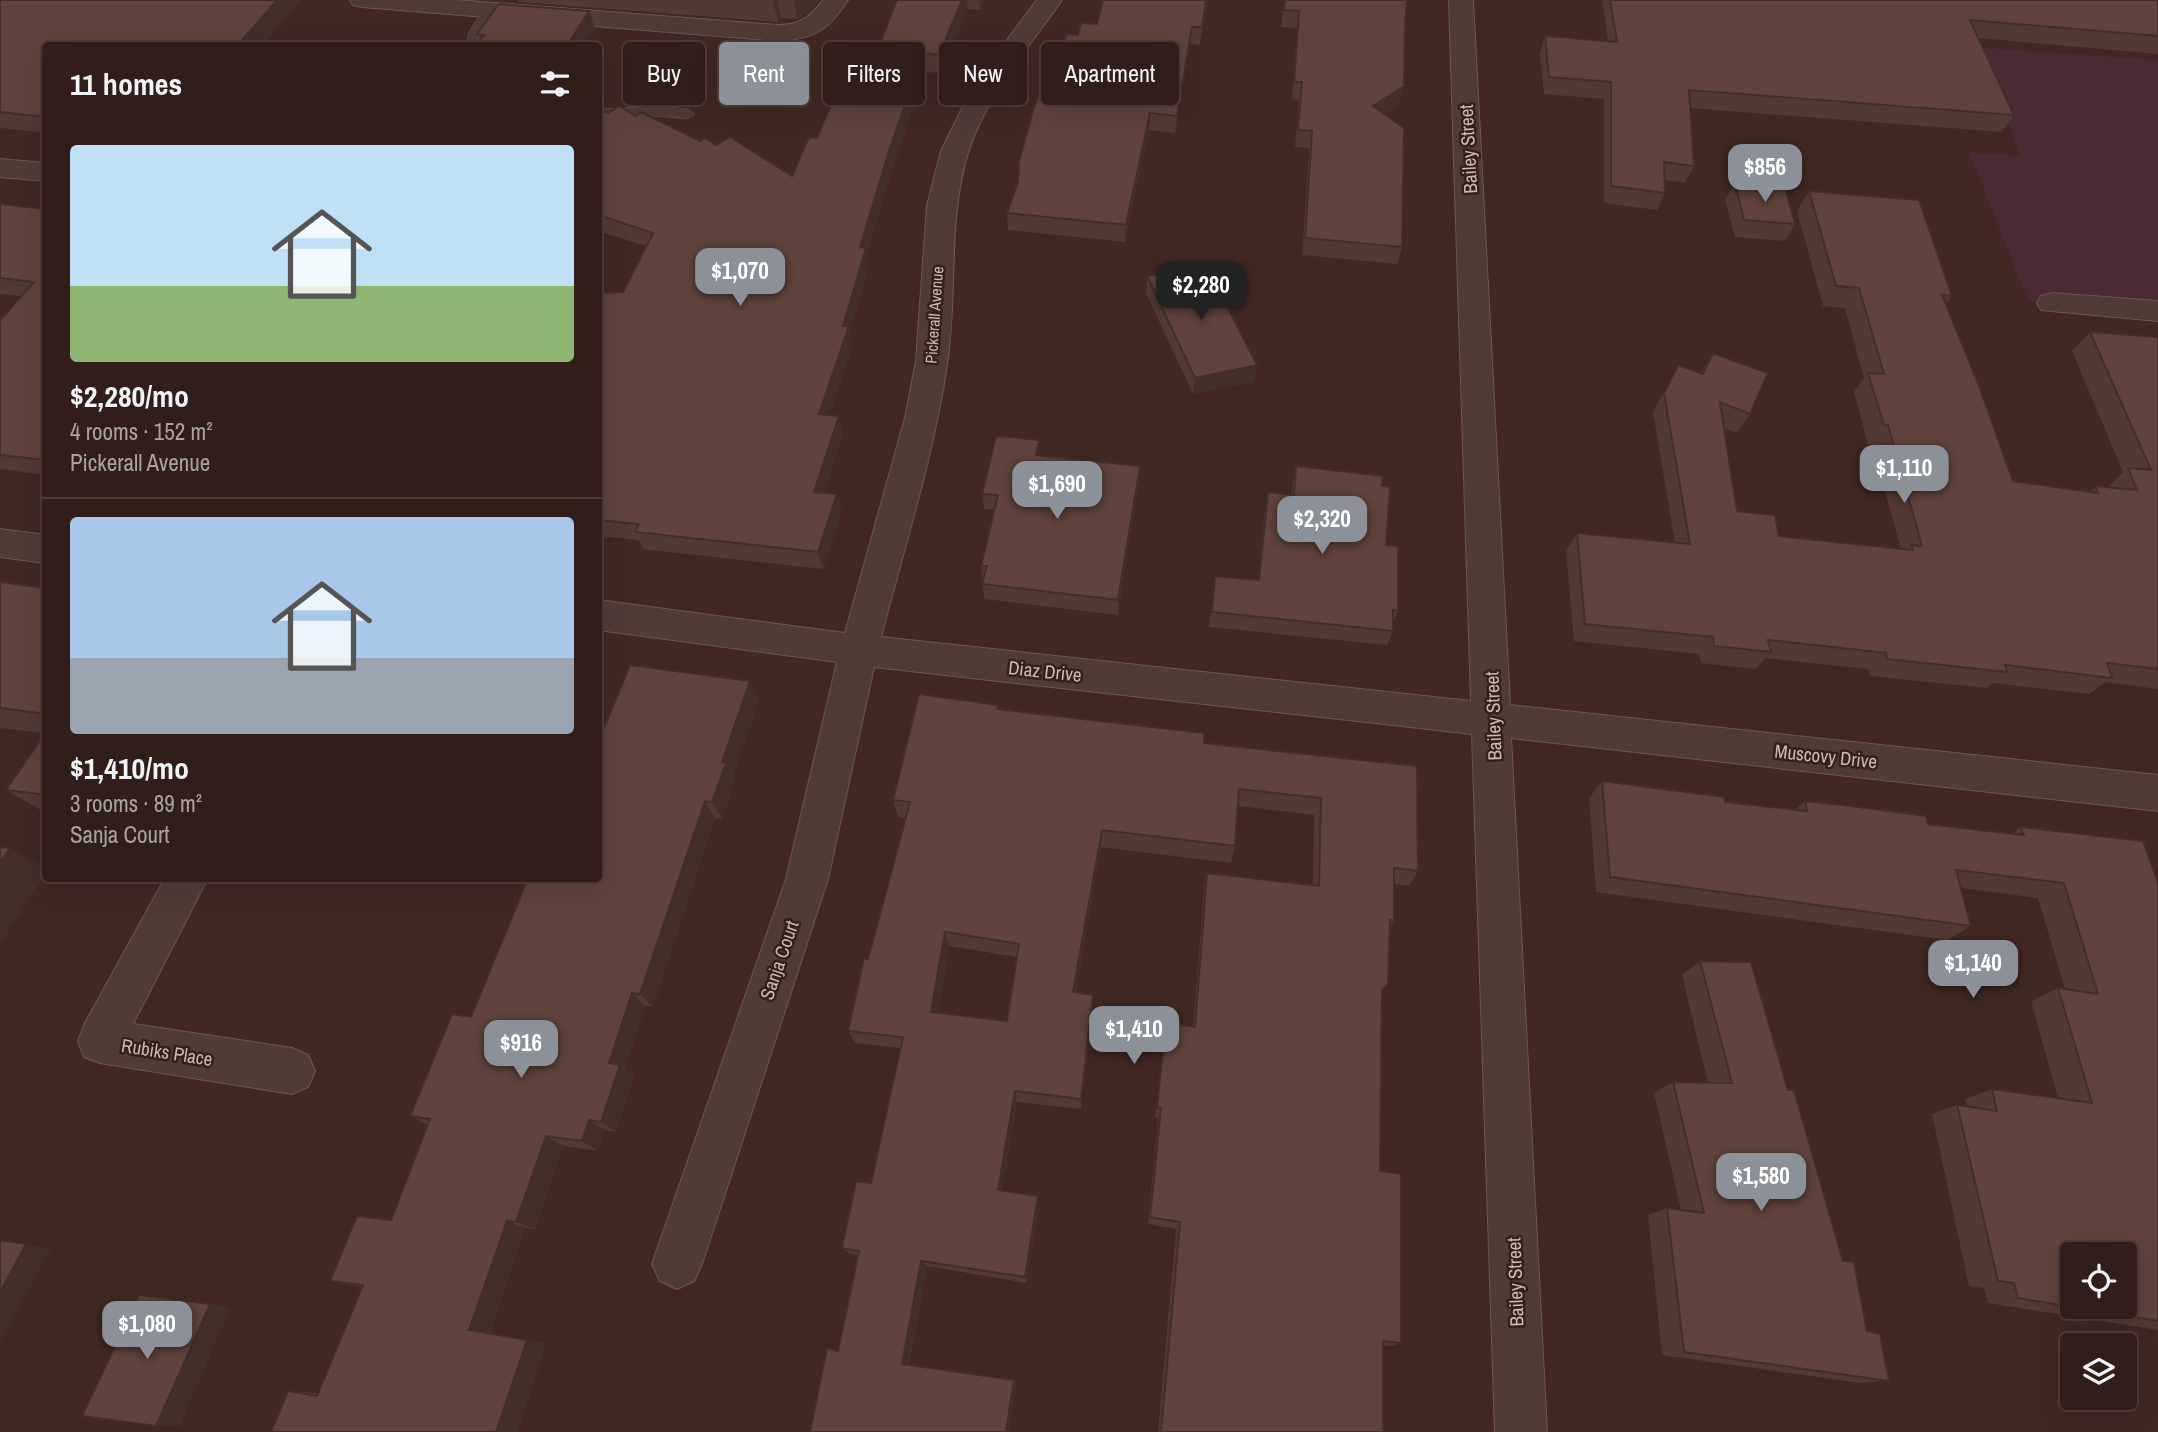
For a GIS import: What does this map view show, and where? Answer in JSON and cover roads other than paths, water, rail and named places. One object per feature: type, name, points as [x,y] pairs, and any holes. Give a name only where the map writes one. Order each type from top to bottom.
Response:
[{"type":"street","points":[[362,0],[489,12],[796,33],[817,24],[836,0]]},
{"type":"street","name":"Pickerall Avenue","points":[[859,650],[921,418],[932,361],[941,206],[955,151],[987,84],[1050,0]]},
{"type":"street","name":"Bailey Street","points":[[1461,0],[1521,1432]]},
{"type":"street","points":[[0,167],[42,172]]},
{"type":"street","points":[[2052,303],[2158,311]]},
{"type":"street","points":[[0,543],[42,548]]},
{"type":"street","name":"Diaz Drive","points":[[602,616],[859,650],[1493,719]]},
{"type":"street","name":"Sanja Court","points":[[677,1264],[807,879],[859,650]]},
{"type":"street","name":"Muscovy Drive","points":[[1493,719],[2158,793]]},
{"type":"street","name":"Rubiks Place","points":[[185,882],[100,1041],[292,1071]]},
{"type":"lane","points":[[474,42],[476,32],[489,12]]},
{"type":"lane","points":[[602,115],[657,111],[687,114]]}]
